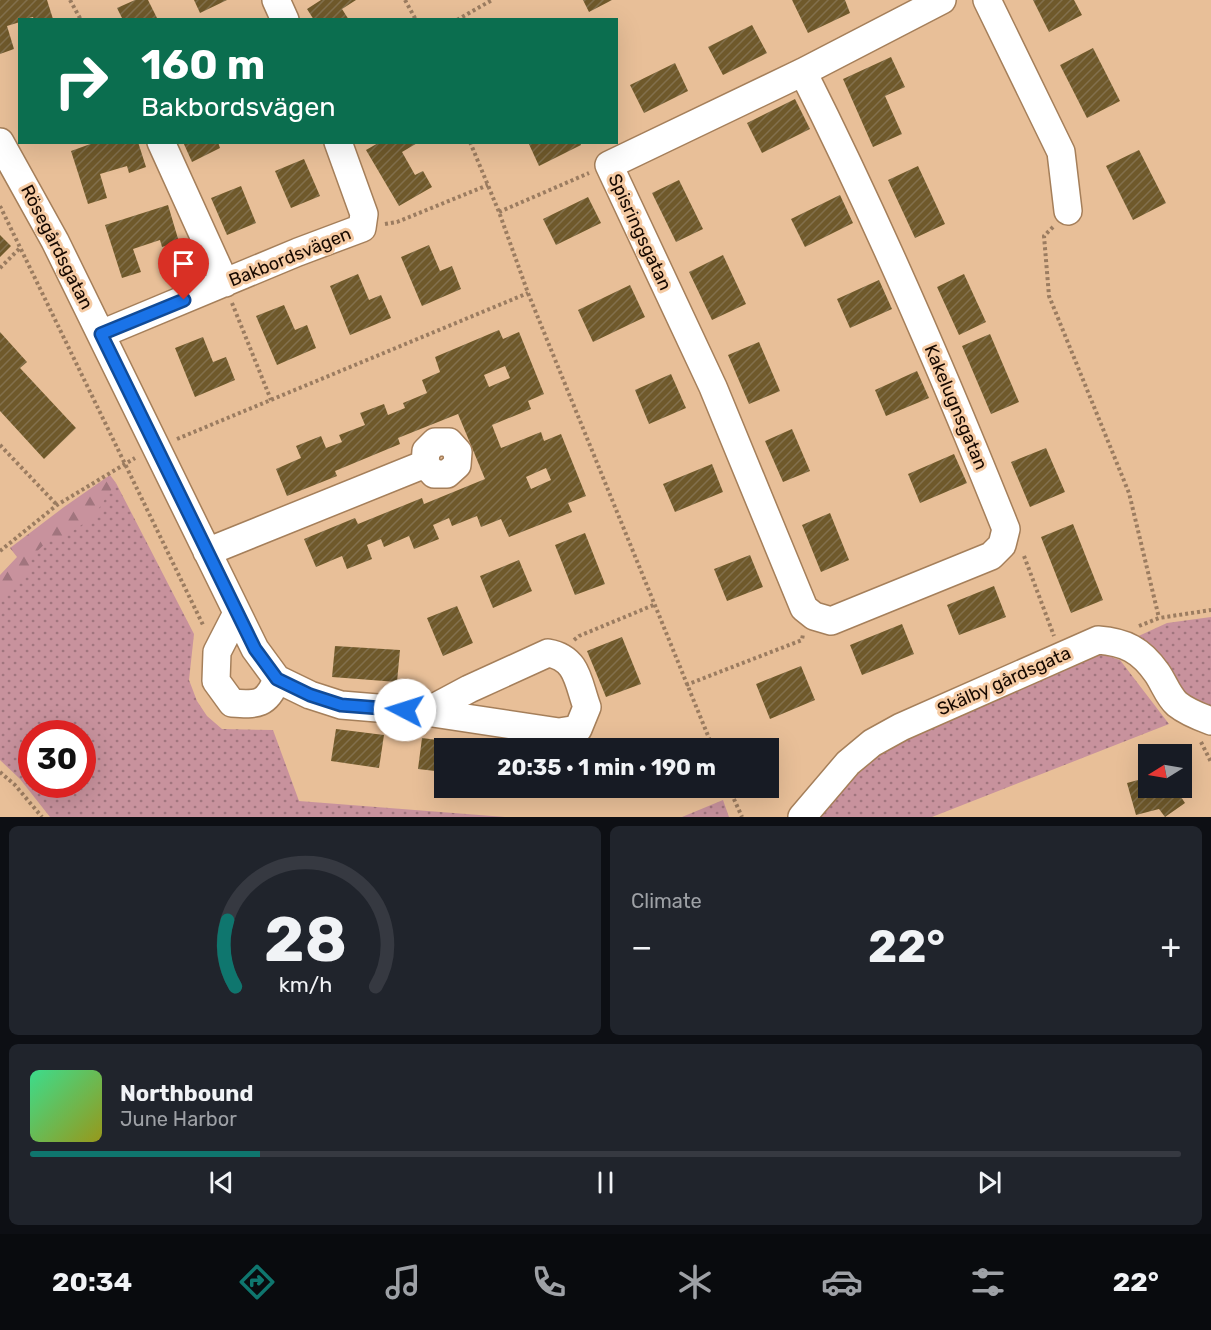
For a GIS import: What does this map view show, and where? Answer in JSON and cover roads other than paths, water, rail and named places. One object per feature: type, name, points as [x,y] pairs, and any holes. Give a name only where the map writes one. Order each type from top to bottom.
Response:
[{"type":"street","points":[[276,0],[284,18]]},
{"type":"street","name":"Spisringsgatan","points":[[804,609],[713,387],[609,165],[803,72],[942,0]]},
{"type":"street","points":[[987,0],[1061,152],[1068,211]]},
{"type":"street","name":"Kakelugnsgatan","points":[[803,72],[908,294],[952,394],[1006,529],[1002,545],[991,556],[831,621],[814,616],[804,609]]},
{"type":"street","name":"Rösegårdsgatan","points":[[0,142],[55,241],[255,649],[277,679],[310,695],[341,705],[426,712],[559,732],[578,729],[587,707],[569,661],[559,655],[548,653],[469,689],[426,712]]},
{"type":"street","points":[[162,144],[225,283]]},
{"type":"street","name":"Bakbordsvägen","points":[[101,334],[362,228],[364,214],[339,144]]},
{"type":"street","points":[[207,552],[425,464]]},
{"type":"street","points":[[237,613],[217,652],[216,681],[232,703],[255,705],[271,694],[277,679]]},
{"type":"street","name":"Skälby gårdsgata","points":[[802,817],[848,763],[872,743],[901,727],[1098,640],[1119,642],[1141,655],[1157,673],[1175,703],[1211,721]]}]
